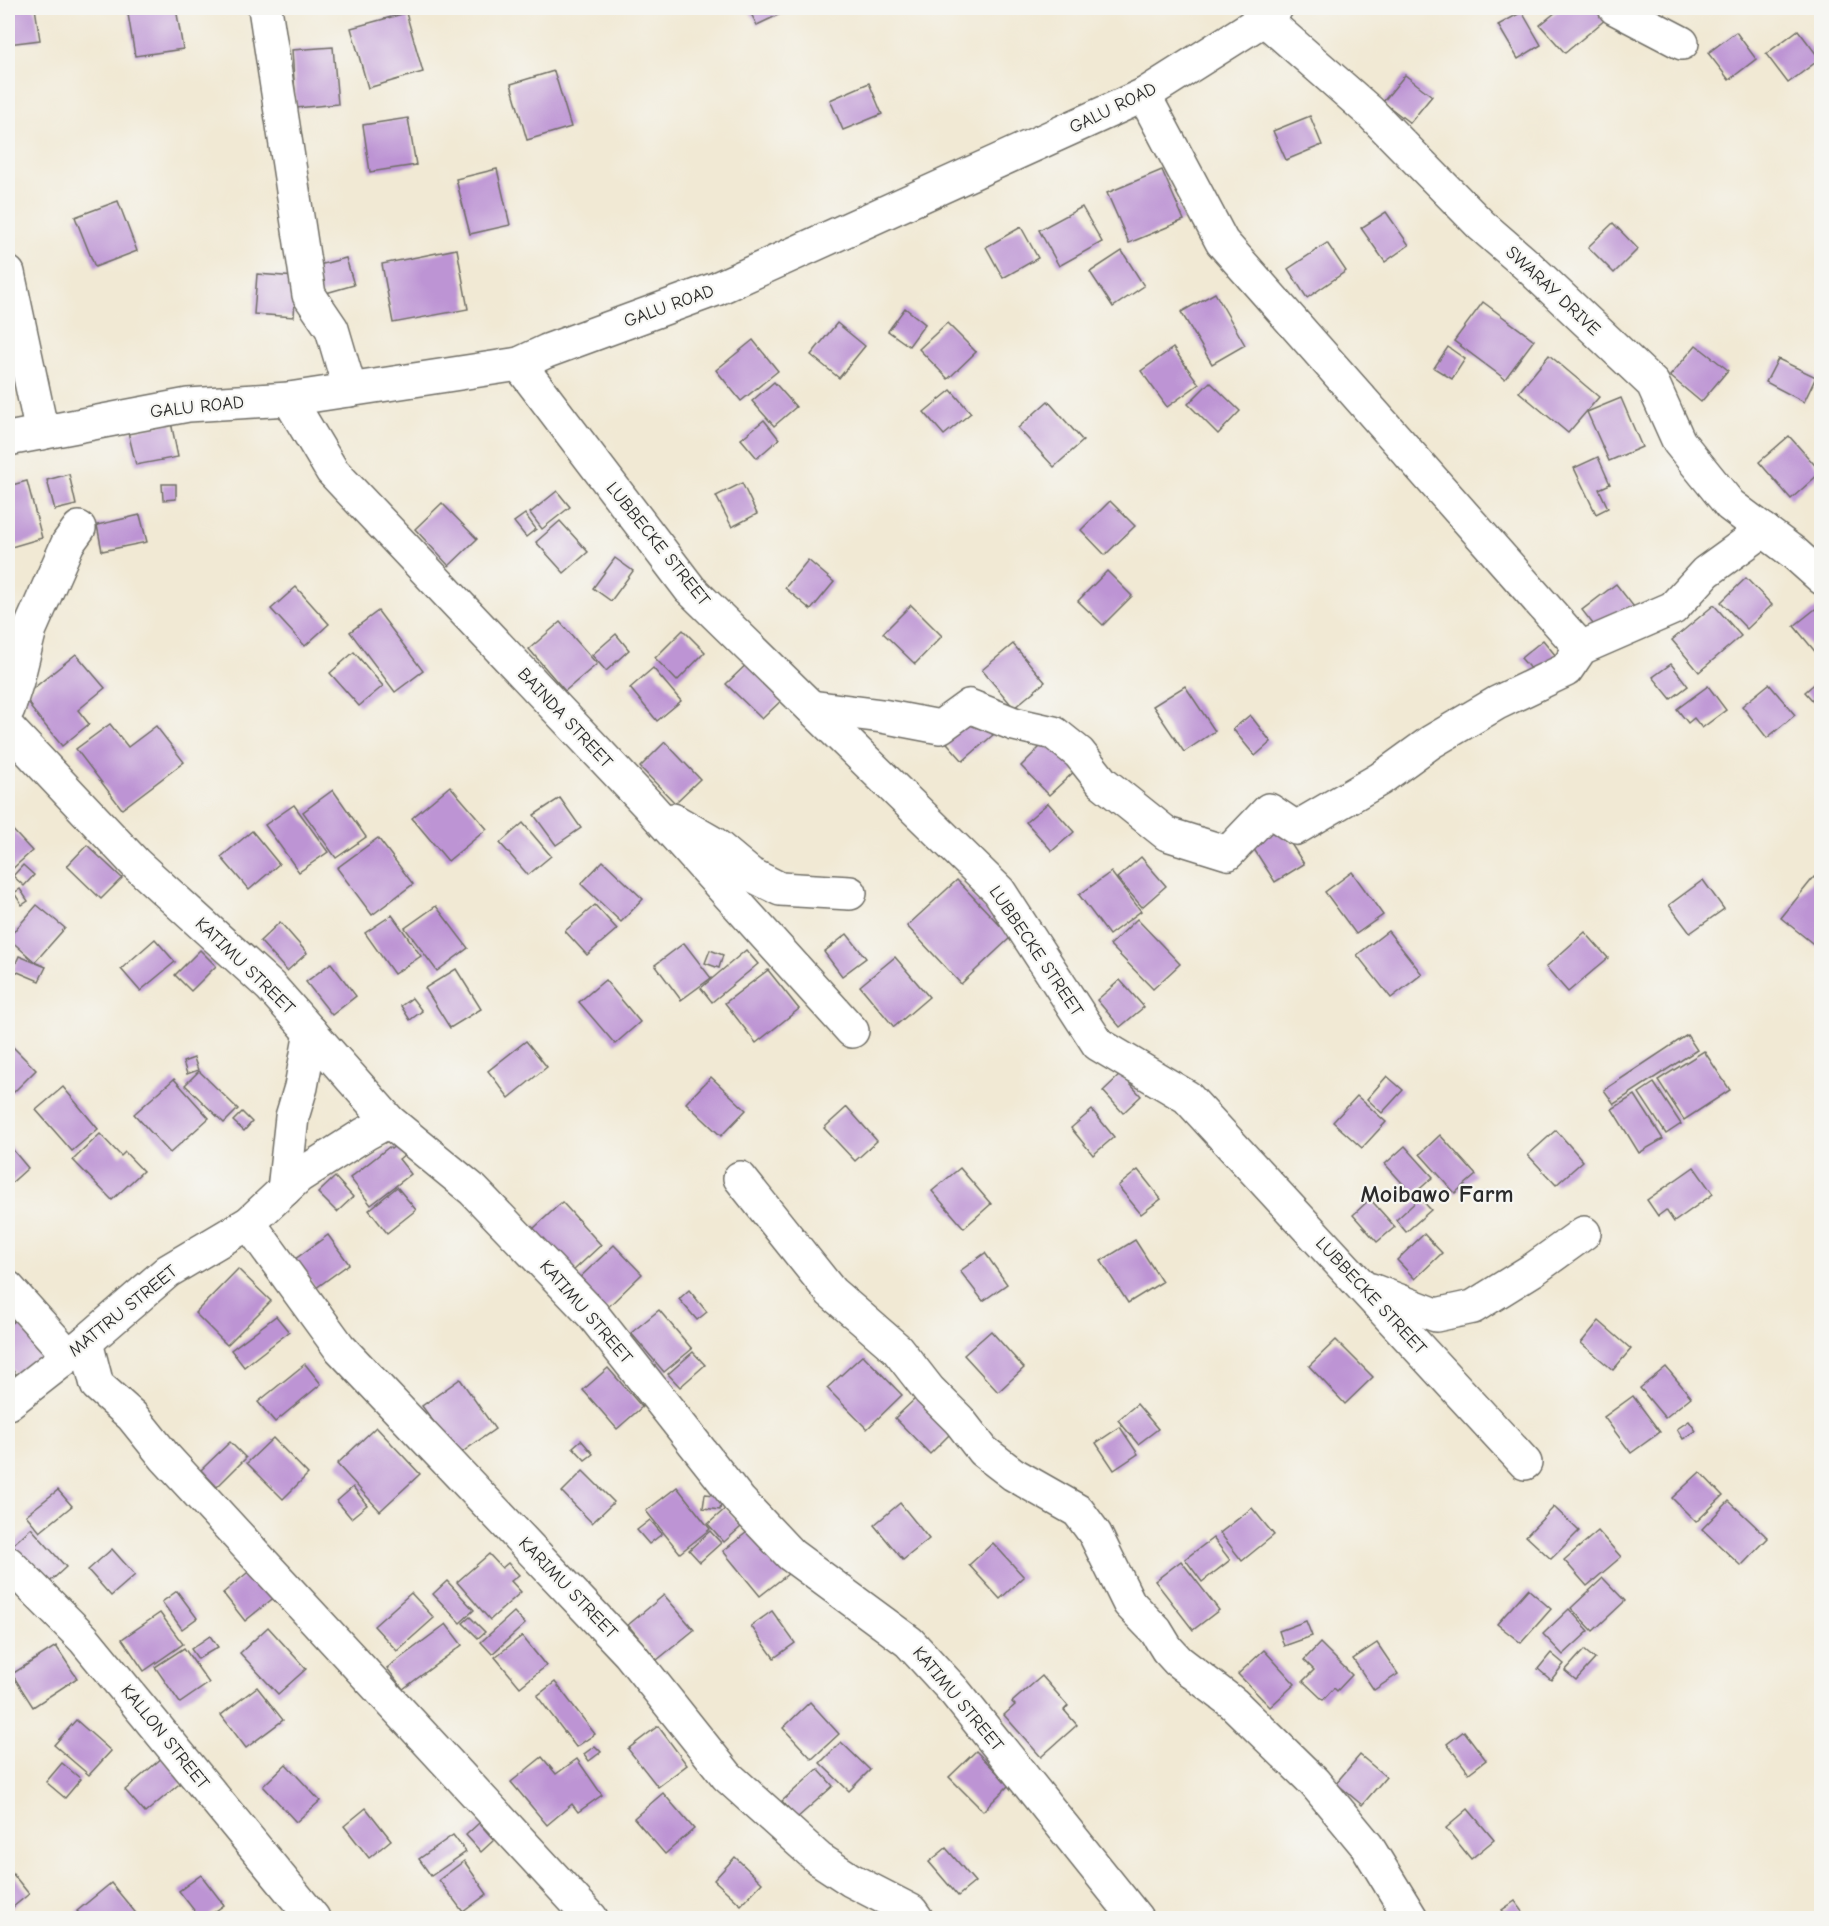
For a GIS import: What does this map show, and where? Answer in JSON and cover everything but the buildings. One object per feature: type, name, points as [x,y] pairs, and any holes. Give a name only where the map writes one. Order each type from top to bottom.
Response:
[{"type":"street","points":[[265,8],[309,295],[332,329],[350,390]]},
{"type":"street","points":[[1615,8],[1682,43]]},
{"type":"street","name":"GALU ROAD","points":[[8,439],[188,405],[289,399],[519,364],[547,351],[716,289],[1144,95],[1270,14]]},
{"type":"street","name":"SWARAY DRIVE","points":[[1270,14],[1481,225],[1527,265],[1653,384],[1679,442],[1730,504],[1794,553],[1821,578]]},
{"type":"street","points":[[1144,95],[1222,242],[1581,648]]},
{"type":"street","points":[[8,273],[42,433]]},
{"type":"street","name":"LUBBECKE STREET","points":[[519,364],[690,589],[999,891],[1098,1044],[1187,1097],[1525,1463]]},
{"type":"street","name":"BAINDA STREET","points":[[289,399],[332,471],[648,806],[852,1031]]},
{"type":"street","points":[[8,709],[30,629],[68,543],[78,528]]},
{"type":"street","points":[[811,707],[882,716],[940,727],[969,706],[1014,724],[1054,733],[1079,753],[1102,782],[1167,834],[1228,853],[1269,810],[1296,828],[1313,820],[1380,779],[1440,737],[1497,703],[1566,670],[1581,648],[1673,608],[1706,572],[1764,530]]},
{"type":"street","name":"KATIMU STREET","points":[[8,728],[136,864],[271,987],[389,1121],[473,1190],[593,1315],[739,1500],[791,1555],[909,1642],[955,1692],[1136,1918]]},
{"type":"street","points":[[648,806],[713,843],[750,874],[780,889],[850,893]]},
{"type":"street","points":[[284,1190],[292,1117],[301,1087],[311,1032]]},
{"type":"street","name":"MATTRU STREET","points":[[8,1403],[78,1349],[168,1271],[249,1223],[299,1176],[389,1121]]},
{"type":"street","points":[[740,1178],[831,1292],[897,1349],[929,1390],[960,1420],[983,1451],[1013,1474],[1078,1511],[1095,1534],[1129,1603],[1156,1631],[1178,1661],[1233,1703],[1314,1782],[1367,1846],[1411,1918]]},
{"type":"street","name":"KARIMU STREET","points":[[249,1223],[339,1347],[629,1653],[727,1776],[819,1859],[851,1880],[910,1911],[916,1918]]},
{"type":"street","points":[[1364,1288],[1436,1315],[1473,1307],[1534,1269],[1584,1233]]},
{"type":"street","points":[[8,1288],[78,1349],[97,1385],[132,1416],[173,1466],[591,1918]]},
{"type":"street","name":"KALLON STREET","points":[[8,1563],[84,1639],[313,1918]]},
{"type":"district","name":"Moibawo Farm","points":[[1437,1194]]}]
